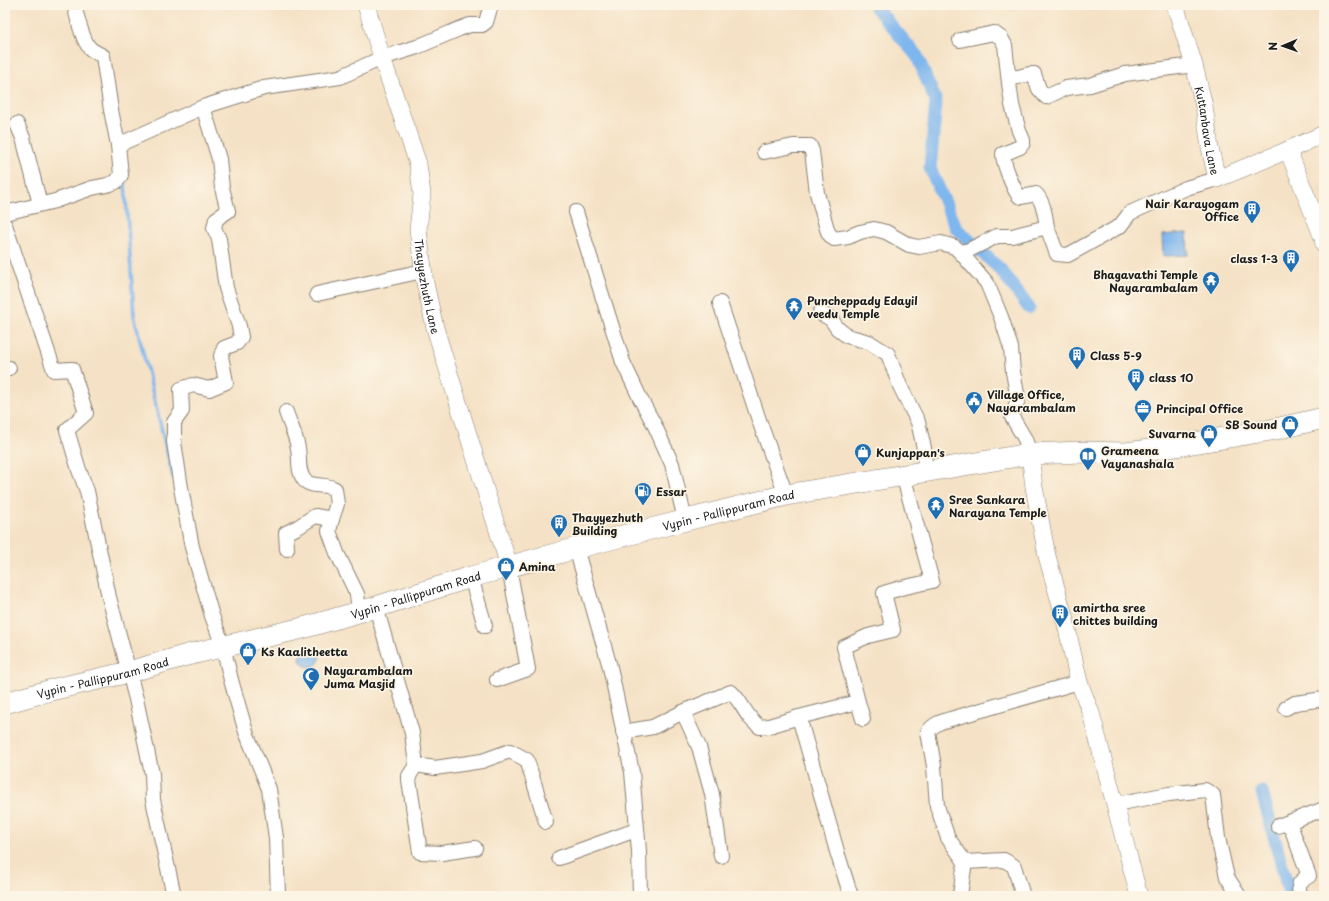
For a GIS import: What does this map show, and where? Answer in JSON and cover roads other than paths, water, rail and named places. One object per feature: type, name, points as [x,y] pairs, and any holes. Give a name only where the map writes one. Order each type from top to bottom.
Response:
[{"type":"main road","name":"Vypin - Pallippuram Road","points":[[5,703],[55,689],[129,672],[223,646],[303,628],[509,566],[786,495],[1030,454],[1082,452],[1125,453],[1270,430],[1324,418]]},
{"type":"street","points":[[5,213],[55,201],[92,188],[107,185],[116,182],[121,175],[118,145],[103,56],[91,50],[87,45],[77,20],[74,5]]},
{"type":"street","name":"Thayyezhuth Lane","points":[[366,5],[382,58],[418,164],[422,194],[418,230],[423,271],[436,328],[509,566]]},
{"type":"street","points":[[118,145],[203,107],[264,88],[340,77],[382,58],[417,48],[470,26],[482,25],[486,22],[491,5]]},
{"type":"street","name":"Kuttanbava Lane","points":[[1176,5],[1194,65],[1204,106],[1210,148],[1218,179],[1324,134]]},
{"type":"street","points":[[960,40],[994,33],[1001,38],[1005,45],[1008,83],[1014,112],[1023,143],[1020,147],[1003,154],[1003,160],[1019,196],[1036,194],[1039,197],[1044,210],[1047,227],[1057,254],[1068,255],[1120,226],[1130,213],[1186,188],[1218,179]]},
{"type":"street","points":[[1008,73],[1014,78],[1034,74],[1039,89],[1046,97],[1066,88],[1090,85],[1125,74],[1194,65]]},
{"type":"street","points":[[203,107],[219,159],[222,188],[228,211],[216,219],[214,228],[219,239],[226,288],[239,326],[241,337],[237,343],[224,348],[222,356],[226,382],[209,389],[193,385],[181,389],[182,411],[174,422],[174,442],[192,547],[212,616],[223,646],[246,732],[269,790],[276,838],[278,896]]},
{"type":"street","points":[[17,124],[23,138],[40,204]]},
{"type":"street","points":[[764,152],[792,146],[810,146],[812,150],[817,193],[827,229],[829,234],[834,239],[848,237],[860,232],[874,229],[886,232],[909,245],[919,247],[941,243],[955,247],[965,251],[987,283],[1011,348],[1013,372],[1018,399],[1012,417],[1030,454],[1034,487],[1047,556],[1065,620],[1079,682],[1090,713],[1139,896]]},
{"type":"street","points":[[1288,150],[1323,238],[1324,245]]},
{"type":"street","points":[[576,212],[623,362],[672,464],[684,520]]},
{"type":"street","points":[[5,225],[54,370],[72,369],[86,413],[67,430],[87,492],[109,597],[136,699],[152,774],[153,800],[174,896]]},
{"type":"street","points":[[965,251],[996,236],[1012,236],[1047,227]]},
{"type":"street","points":[[317,294],[423,271]]},
{"type":"street","points":[[720,303],[786,495]]},
{"type":"street","points":[[820,313],[831,319],[837,328],[847,336],[869,342],[888,354],[900,386],[918,422],[924,448],[925,471]]},
{"type":"street","points":[[286,412],[298,448],[301,474],[306,481],[312,485],[330,486],[335,489],[337,504],[329,531],[337,553],[357,594],[368,609],[412,733],[416,765],[409,776],[409,780],[420,852],[442,853],[475,848]]},
{"type":"street","points":[[863,719],[844,648],[868,636],[893,630],[884,593],[932,580],[903,475]]},
{"type":"street","points":[[287,550],[286,533],[315,516],[332,519]]},
{"type":"street","points":[[576,548],[610,667],[632,772],[639,851],[640,896]]},
{"type":"street","points":[[498,680],[528,669],[509,566]]},
{"type":"street","points":[[471,577],[485,626]]},
{"type":"street","points":[[960,896],[965,862],[948,838],[937,806],[934,766],[928,732],[936,724],[954,718],[1079,682]]},
{"type":"street","points":[[623,732],[653,727],[683,712],[731,692],[738,698],[752,722],[760,728],[858,702]]},
{"type":"street","points":[[1286,708],[1295,703],[1324,699]]},
{"type":"street","points":[[683,712],[699,747],[712,794],[721,856]]},
{"type":"street","points":[[799,717],[851,896]]},
{"type":"street","points":[[416,765],[435,768],[482,760],[510,751],[527,760],[546,822]]},
{"type":"street","points":[[1115,804],[1169,794],[1205,790],[1213,795],[1218,838],[1226,877],[1239,896]]},
{"type":"street","points":[[1300,896],[1298,887],[1301,880],[1309,876],[1307,869],[1284,824],[1324,809]]},
{"type":"street","points":[[559,858],[636,830]]},
{"type":"street","points":[[965,862],[1004,860],[1014,866],[1022,896]]},
{"type":"water","points":[[1187,233],[1188,255],[1163,256],[1162,235]]},
{"type":"water","points":[[306,647],[314,647],[320,653],[320,661],[314,667],[306,667],[300,661],[300,653]]},
{"type":"waterway","points":[[874,5],[917,56],[936,102],[930,168],[956,228],[1001,270],[1029,308]]},
{"type":"waterway","points":[[120,185],[125,183],[134,315],[173,477]]},
{"type":"waterway","points":[[1262,792],[1290,896]]},
{"type":"place","name":"Nair Karayogam Office","points":[[1252,224]]},
{"type":"place","name":"class 1-3","points":[[1291,273]]},
{"type":"place","name":"Bhagavathi Temple Nayarambalam","points":[[1211,295]]},
{"type":"place","name":"Puncheppady Edayil veedu Temple","points":[[794,321]]},
{"type":"place","name":"Class 5-9","points":[[1077,370]]},
{"type":"place","name":"class 10","points":[[1136,392]]},
{"type":"place","name":"Village Office, Nayarambalam","points":[[974,415]]},
{"type":"place","name":"Principal Office","points":[[1143,423]]},
{"type":"place","name":"SB Sound","points":[[1290,439]]},
{"type":"place","name":"Suvarna","points":[[1209,448]]},
{"type":"place","name":"Kunjappan's","points":[[863,467]]},
{"type":"place","name":"Grameena Vayanashala","points":[[1088,471]]},
{"type":"place","name":"Essar","points":[[643,506]]},
{"type":"place","name":"Sree Sankara Narayana Temple","points":[[936,520]]},
{"type":"place","name":"Thayyezhuth Building","points":[[559,538]]},
{"type":"place","name":"Amina","points":[[506,581]]},
{"type":"place","name":"amirtha sree chittes building","points":[[1060,628]]},
{"type":"place","name":"Ks Kaalitheetta","points":[[248,666]]},
{"type":"place","name":"Nayarambalam Juma Masjid","points":[[311,691]]}]
